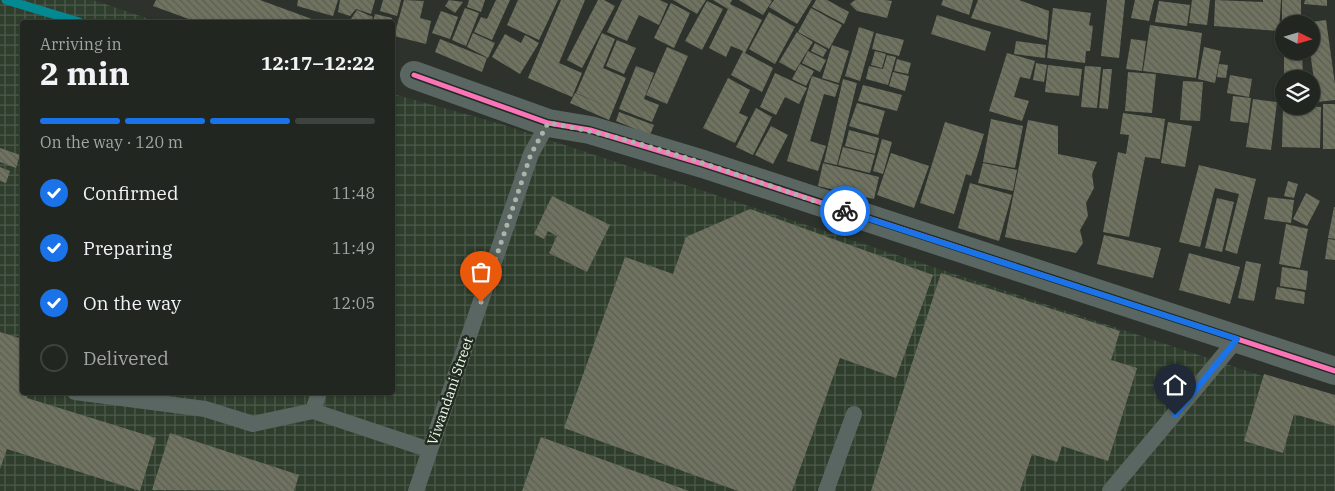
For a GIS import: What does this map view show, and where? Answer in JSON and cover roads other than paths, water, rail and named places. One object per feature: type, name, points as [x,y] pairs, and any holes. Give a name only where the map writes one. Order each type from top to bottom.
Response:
[{"type":"street","points":[[414,75],[548,123],[590,130],[703,164],[1335,371]]},
{"type":"lane","name":"Viwandani Street","points":[[416,491],[531,154],[548,123]]},
{"type":"lane","points":[[1110,491],[1237,339]]},
{"type":"lane","points":[[98,395],[205,409],[253,424],[313,411],[430,450]]},
{"type":"lane","points":[[313,411],[318,395]]},
{"type":"lane","points":[[826,491],[854,414]]},
{"type":"waterway","points":[[6,0],[72,20]]}]
